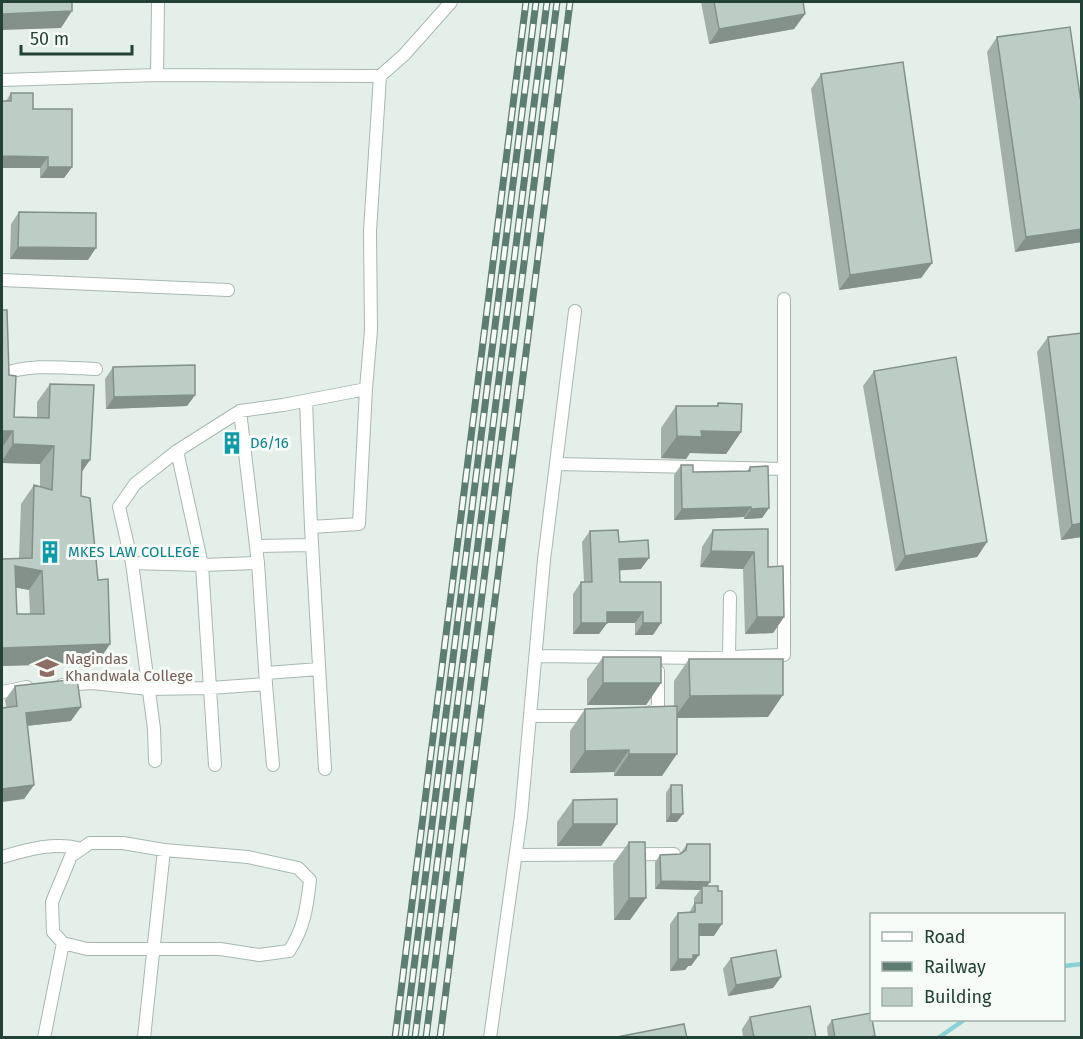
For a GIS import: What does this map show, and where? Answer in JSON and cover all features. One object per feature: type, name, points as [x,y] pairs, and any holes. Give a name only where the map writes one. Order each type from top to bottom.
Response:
[{"type":"street","points":[[157,75],[158,2]]},
{"type":"street","points":[[2,80],[157,75],[380,76],[404,55],[451,2]]},
{"type":"street","points":[[311,527],[359,524],[371,330],[370,231],[380,76]]},
{"type":"street","points":[[2,280],[228,290]]},
{"type":"street","points":[[536,656],[658,658],[784,655],[784,298]]},
{"type":"street","points":[[490,1038],[516,855],[544,560],[575,310]]},
{"type":"street","points":[[2,375],[11,370],[96,369]]},
{"type":"street","points":[[155,761],[149,689],[132,563],[119,507],[135,484],[177,451],[240,411],[366,389]]},
{"type":"street","points":[[306,401],[325,769]]},
{"type":"street","points":[[240,411],[257,546],[273,765]]},
{"type":"street","points":[[177,451],[202,565],[215,765]]},
{"type":"street","points":[[556,464],[784,469]]},
{"type":"street","points":[[257,546],[312,545]]},
{"type":"street","points":[[132,563],[202,565],[258,563]]},
{"type":"street","points":[[729,657],[730,597]]},
{"type":"street","points":[[637,715],[648,715],[658,708],[658,658]]},
{"type":"street","points":[[2,692],[41,686],[92,683],[149,689],[210,688],[319,669]]},
{"type":"street","points":[[530,716],[613,716]]},
{"type":"street","points":[[90,843],[123,843],[164,850],[248,857],[298,868],[310,880],[302,928],[289,951],[259,955],[220,949],[87,949],[63,943],[53,932],[52,902],[71,856],[90,843]]},
{"type":"street","points":[[2,857],[34,849],[70,846],[81,849]]},
{"type":"street","points":[[144,1038],[164,850]]},
{"type":"street","points":[[516,855],[674,854]]},
{"type":"street","points":[[44,1038],[63,943]]},
{"type":"building","points":[[2,2],[72,2],[72,11],[2,14]]},
{"type":"building","points":[[714,2],[803,2],[805,14],[719,29]]},
{"type":"building","points":[[1070,27],[1082,109],[1082,229],[1026,237],[997,37]]},
{"type":"building","points":[[903,62],[932,263],[850,275],[821,74]]},
{"type":"building","points":[[11,93],[33,93],[33,109],[72,109],[72,167],[48,167],[48,157],[2,156],[2,101],[11,101]]},
{"type":"building","points":[[19,212],[96,213],[96,248],[18,247]]},
{"type":"building","points":[[2,310],[7,310],[9,375],[16,376],[14,417],[49,418],[50,384],[94,385],[90,460],[82,460],[81,496],[90,498],[98,580],[108,579],[110,644],[2,648],[2,559],[32,558],[34,485],[52,490],[54,446],[13,444],[13,431],[2,431]],"holes":[[[15,566],[42,571],[44,614],[17,614]]]},
{"type":"building","points":[[1082,333],[1082,523],[1072,525],[1048,337]]},
{"type":"building","points":[[956,357],[987,542],[905,556],[874,371]]},
{"type":"building","points":[[195,365],[195,395],[114,397],[113,367]]},
{"type":"building","points":[[718,403],[742,404],[741,432],[701,431],[702,437],[677,436],[676,406],[718,406]]},
{"type":"building","points":[[681,465],[693,465],[693,472],[750,471],[750,467],[768,466],[769,508],[682,509]]},
{"type":"building","points":[[768,529],[768,567],[783,566],[784,617],[757,617],[754,552],[711,551],[713,530]]},
{"type":"building","points":[[618,530],[619,542],[648,540],[649,558],[619,559],[620,582],[661,582],[661,623],[643,623],[643,612],[607,612],[607,623],[581,623],[581,582],[592,582],[590,531]]},
{"type":"building","points":[[603,657],[661,657],[661,683],[603,683]]},
{"type":"building","points":[[689,659],[783,659],[783,695],[690,696]]},
{"type":"building","points":[[77,679],[81,707],[26,713],[34,785],[2,789],[2,708],[17,706],[15,686]]},
{"type":"building","points":[[677,706],[677,754],[629,754],[629,750],[585,751],[585,709]]},
{"type":"building","points":[[671,785],[682,785],[683,814],[671,814]]},
{"type":"building","points":[[617,799],[617,824],[573,824],[573,800]]},
{"type":"building","points":[[629,842],[645,842],[646,898],[629,898]]},
{"type":"building","points":[[687,844],[710,844],[710,882],[661,881],[660,855],[680,854],[686,850]]},
{"type":"building","points":[[702,886],[718,886],[718,891],[722,891],[722,924],[699,924],[699,955],[693,955],[693,959],[678,959],[678,913],[695,912],[695,903],[702,903]]},
{"type":"building","points":[[776,950],[781,977],[736,985],[731,958]]},
{"type":"building","points":[[810,1006],[816,1038],[754,1038],[750,1017]]},
{"type":"building","points":[[870,1013],[875,1036],[835,1038],[832,1020]]},
{"type":"building","points":[[684,1024],[687,1038],[612,1038]]},
{"type":"waterway","points":[[1065,966],[1082,964]]},
{"type":"waterway","points":[[938,1038],[963,1021]]},
{"type":"railway","points":[[395,1038],[526,2]]},
{"type":"railway","points":[[405,1038],[536,2]]},
{"type":"railway","points":[[415,1038],[547,2]]},
{"type":"railway","points":[[426,1038],[557,2]]},
{"type":"railway","points":[[440,1038],[570,2]]},
{"type":"place","name":"D6/16","points":[[232,443]]},
{"type":"place","name":"MKES LAW COLLEGE","points":[[50,552]]},
{"type":"place","name":"Nagindas Khandwala College","points":[[47,668]]}]
